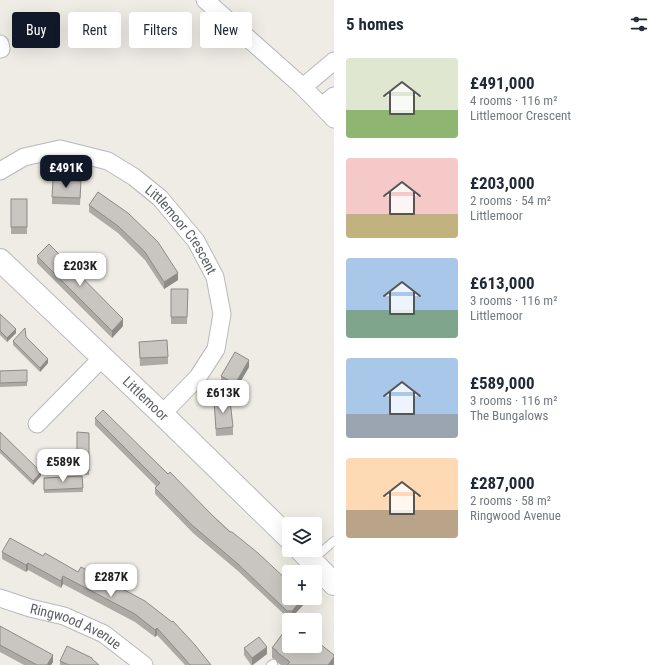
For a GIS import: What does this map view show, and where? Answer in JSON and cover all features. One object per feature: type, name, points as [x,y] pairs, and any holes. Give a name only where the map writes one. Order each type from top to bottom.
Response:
[{"type":"main road","name":"Littlemoor","points":[[0,260],[103,357],[282,531]]},
{"type":"main road","points":[[308,557],[334,584]]},
{"type":"street","points":[[205,0],[303,88],[328,101],[334,119]]},
{"type":"street","points":[[0,44],[0,49]]},
{"type":"street","points":[[303,88],[334,61]]},
{"type":"street","name":"Littlemoor Crescent","points":[[0,171],[24,158],[60,149],[108,161],[134,177],[160,198],[196,241],[216,277],[222,314],[216,349],[198,377],[162,414]]},
{"type":"street","points":[[37,424],[103,357]]},
{"type":"street","name":"Ringwood Avenue","points":[[0,598],[30,608],[64,616],[104,634],[144,665]]},
{"type":"lane","points":[[322,547],[334,541]]},
{"type":"building","points":[[53,180],[81,181],[80,198],[52,197]]},
{"type":"building","points":[[98,192],[128,213],[158,242],[178,273],[164,282],[145,252],[118,226],[89,205]]},
{"type":"building","points":[[11,199],[27,199],[27,227],[11,227]]},
{"type":"building","points":[[49,244],[123,319],[112,331],[37,256]]},
{"type":"building","points":[[171,289],[188,289],[187,317],[171,317]]},
{"type":"building","points":[[0,314],[16,329],[7,338],[0,331]]},
{"type":"building","points":[[25,328],[26,337],[48,359],[40,368],[13,341]]},
{"type":"building","points":[[167,340],[168,357],[140,358],[139,342]]},
{"type":"building","points":[[235,352],[249,360],[235,384],[221,376]]},
{"type":"building","points":[[27,370],[27,382],[0,383],[0,371]]},
{"type":"building","points":[[230,400],[233,427],[216,429],[214,401]]},
{"type":"building","points":[[103,410],[168,474],[170,472],[230,532],[258,553],[282,575],[282,605],[297,605],[292,611],[287,611],[238,564],[193,526],[155,488],[160,483],[95,418]]},
{"type":"building","points":[[0,432],[41,472],[33,481],[0,449]]},
{"type":"building","points":[[77,432],[89,433],[89,471],[77,471]]},
{"type":"building","points":[[82,476],[83,488],[44,490],[44,478]]},
{"type":"building","points":[[10,538],[43,556],[45,553],[78,572],[81,567],[145,601],[172,622],[173,621],[211,665],[190,665],[157,628],[155,630],[135,614],[63,576],[61,581],[28,563],[26,565],[2,552]]},
{"type":"building","points":[[0,626],[53,655],[47,665],[37,665],[0,645]]},
{"type":"building","points":[[282,634],[282,653],[322,653],[322,646],[334,655],[334,657],[328,665],[287,665],[290,662],[272,648]]},
{"type":"building","points":[[259,637],[267,647],[252,658],[244,648]]},
{"type":"building","points":[[67,646],[92,658],[99,665],[69,665],[60,661]]}]
